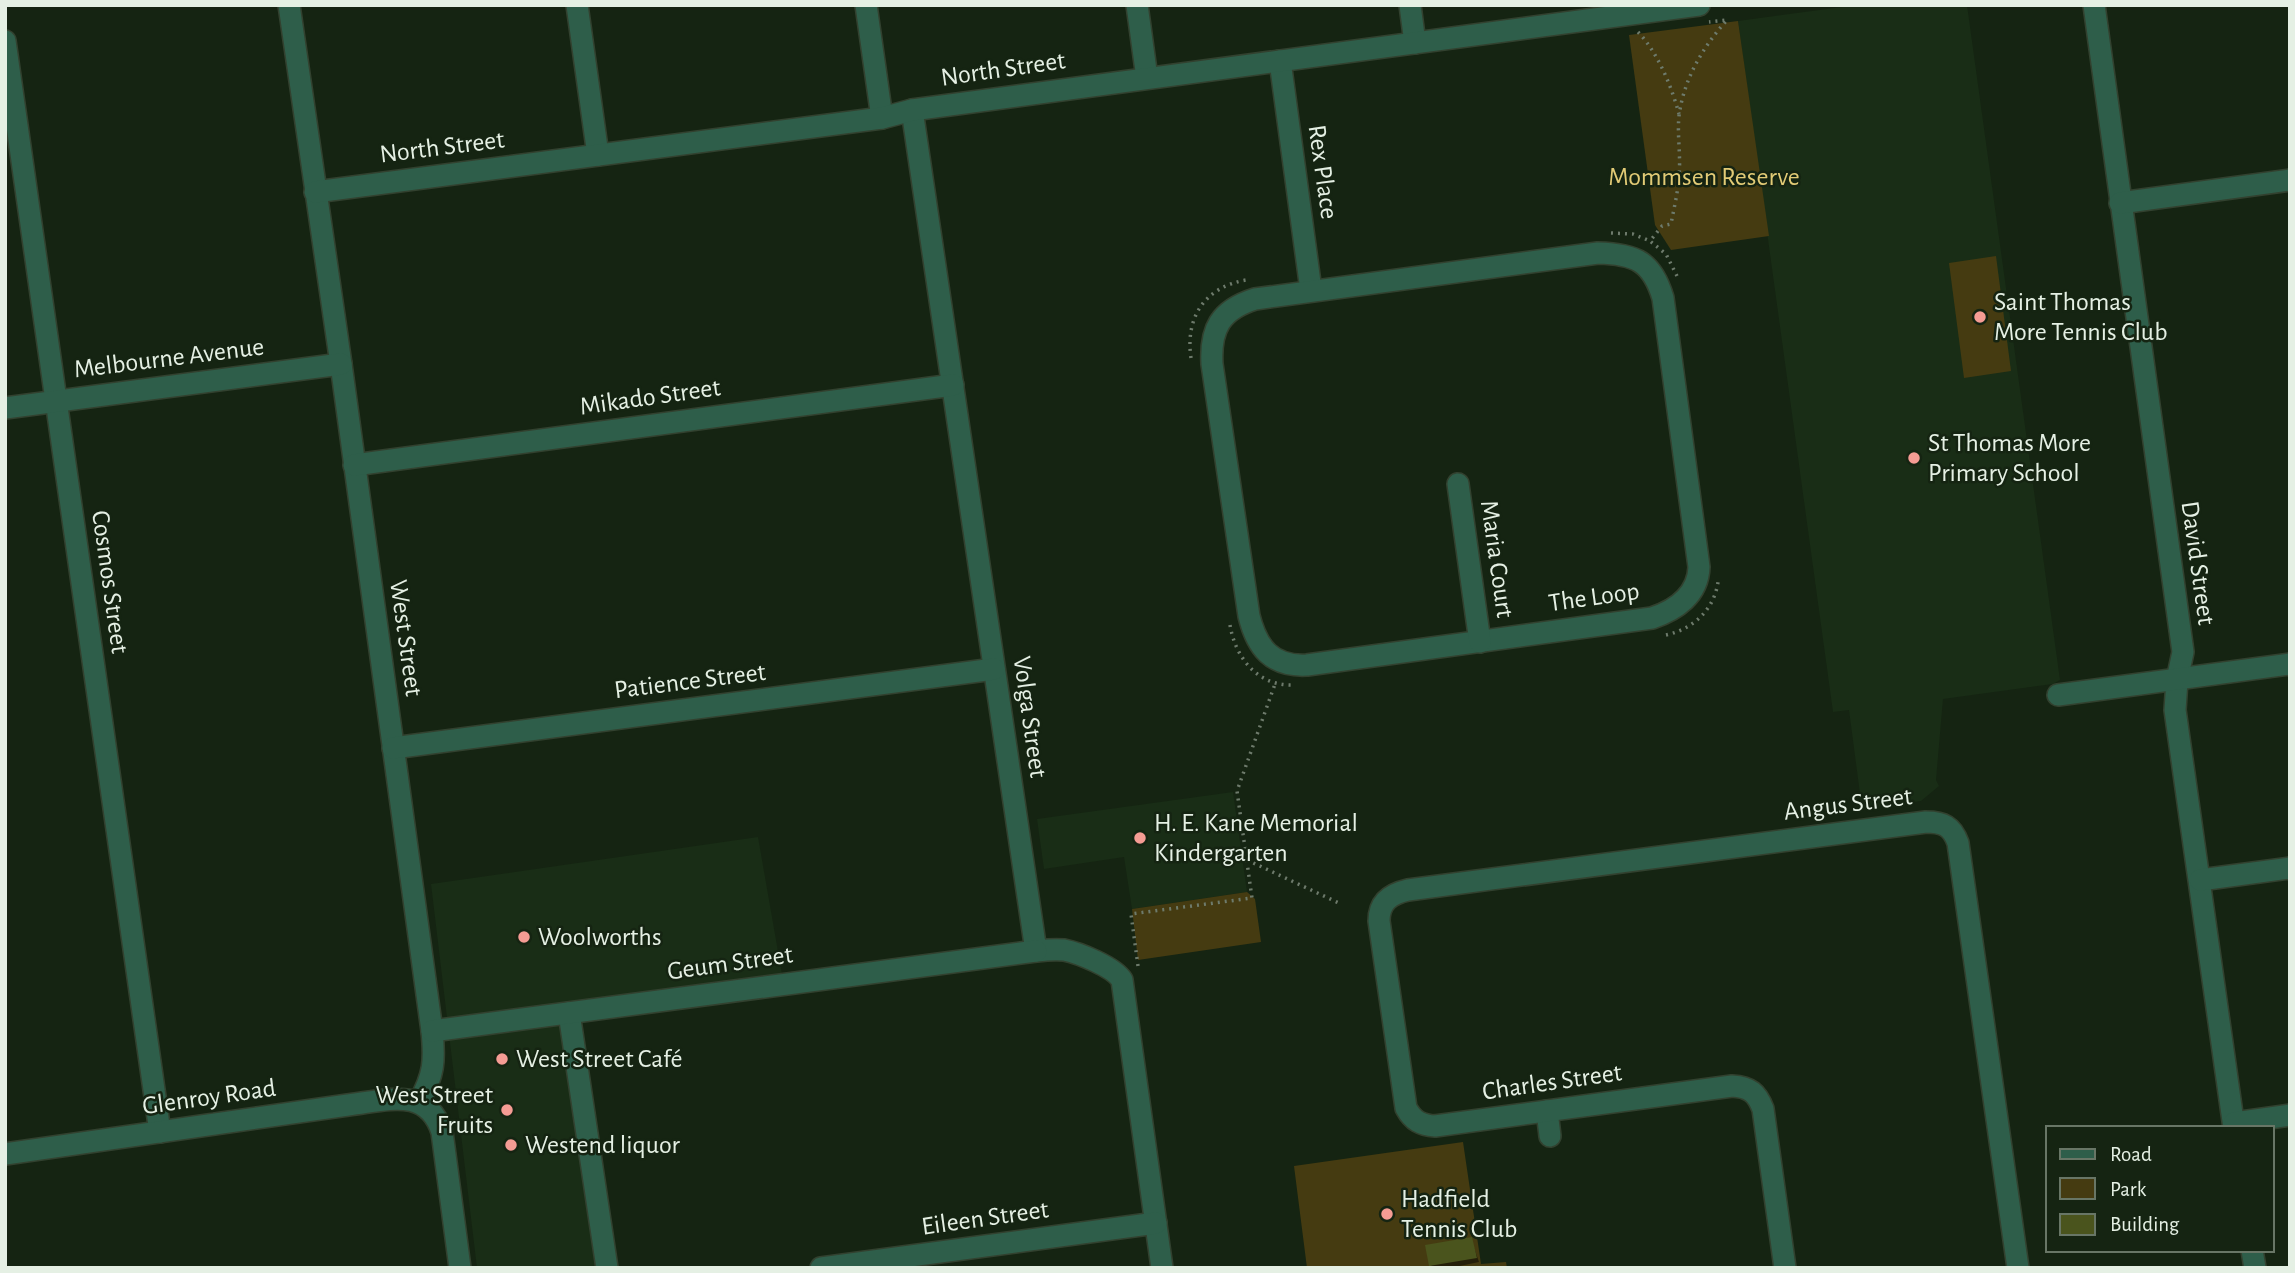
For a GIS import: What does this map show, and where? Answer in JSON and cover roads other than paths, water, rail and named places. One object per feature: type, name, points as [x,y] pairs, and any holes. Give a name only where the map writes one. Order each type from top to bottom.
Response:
[{"type":"street","name":"West Street","points":[[289,5],[432,1031],[433,1066],[430,1082],[419,1102]]},
{"type":"street","points":[[577,5],[598,155]]},
{"type":"street","points":[[866,5],[882,118]]},
{"type":"street","points":[[1137,5],[1147,78]]},
{"type":"street","points":[[1410,5],[1415,43]]},
{"type":"street","name":"David Street","points":[[2094,5],[2183,652],[2177,680],[2175,710],[2234,1126]]},
{"type":"street","name":"North Street","points":[[315,192],[882,118],[912,110],[1147,78],[1689,10]]},
{"type":"street","name":"Cosmos Street","points":[[5,41],[160,1132]]},
{"type":"street","name":"Rex Place","points":[[1280,61],[1311,290]]},
{"type":"street","name":"Volga Street","points":[[912,110],[1036,951]]},
{"type":"street","points":[[2120,203],[2290,180]]},
{"type":"street","name":"The Loop","points":[[1598,253],[1621,254],[1636,259],[1652,271],[1663,298],[1698,555],[1699,573],[1686,600],[1669,612],[1652,618],[1294,666],[1276,660],[1260,644],[1253,632],[1249,616],[1211,348],[1213,332],[1222,318],[1238,304],[1311,290],[1598,253]]},
{"type":"street","name":"Melbourne Avenue","points":[[5,408],[341,364]]},
{"type":"street","name":"Mikado Street","points":[[354,465],[953,385]]},
{"type":"street","name":"Maria Court","points":[[1458,484],[1480,642]]},
{"type":"street","points":[[2059,695],[2290,664]]},
{"type":"street","name":"Patience Street","points":[[393,748],[994,669]]},
{"type":"street","name":"Angus Street","points":[[1393,894],[1926,822],[1943,823],[1955,834],[1958,843],[2018,1268]]},
{"type":"street","points":[[2200,880],[2290,868]]},
{"type":"street","name":"Charles Street","points":[[1393,894],[1382,904],[1379,921],[1403,1094],[1406,1108],[1416,1121],[1435,1126],[1732,1086],[1748,1088],[1759,1099],[1763,1109],[1785,1268]]},
{"type":"street","points":[[1036,951],[1067,951],[1107,967],[1118,973],[1122,980],[1162,1268]]},
{"type":"street","name":"Geum Street","points":[[432,1031],[1036,951]]},
{"type":"street","points":[[569,1013],[607,1268]]},
{"type":"street","name":"Glenroy Road","points":[[5,1154],[404,1098],[419,1102]]},
{"type":"street","points":[[419,1102],[435,1116],[442,1132],[460,1268]]},
{"type":"street","points":[[1548,1111],[1550,1136]]},
{"type":"street","points":[[2234,1126],[2290,1115]]},
{"type":"street","name":"Eileen Street","points":[[821,1268],[1156,1223]]},
{"type":"place","name":"Saint Thomas More Tennis Club","points":[[1980,317]]},
{"type":"place","name":"St Thomas More Primary School","points":[[1914,458]]},
{"type":"place","name":"H. E. Kane Memorial Kindergarten","points":[[1140,838]]},
{"type":"place","name":"Woolworths","points":[[524,937]]},
{"type":"place","name":"West Street Café","points":[[502,1059]]},
{"type":"place","name":"West Street Fruits","points":[[507,1110]]},
{"type":"place","name":"Westend liquor","points":[[511,1145]]},
{"type":"place","name":"Hadfield Tennis Club","points":[[1387,1214]]},
{"type":"park label","name":"Mommsen Reserve","points":[[1704,177]]}]
